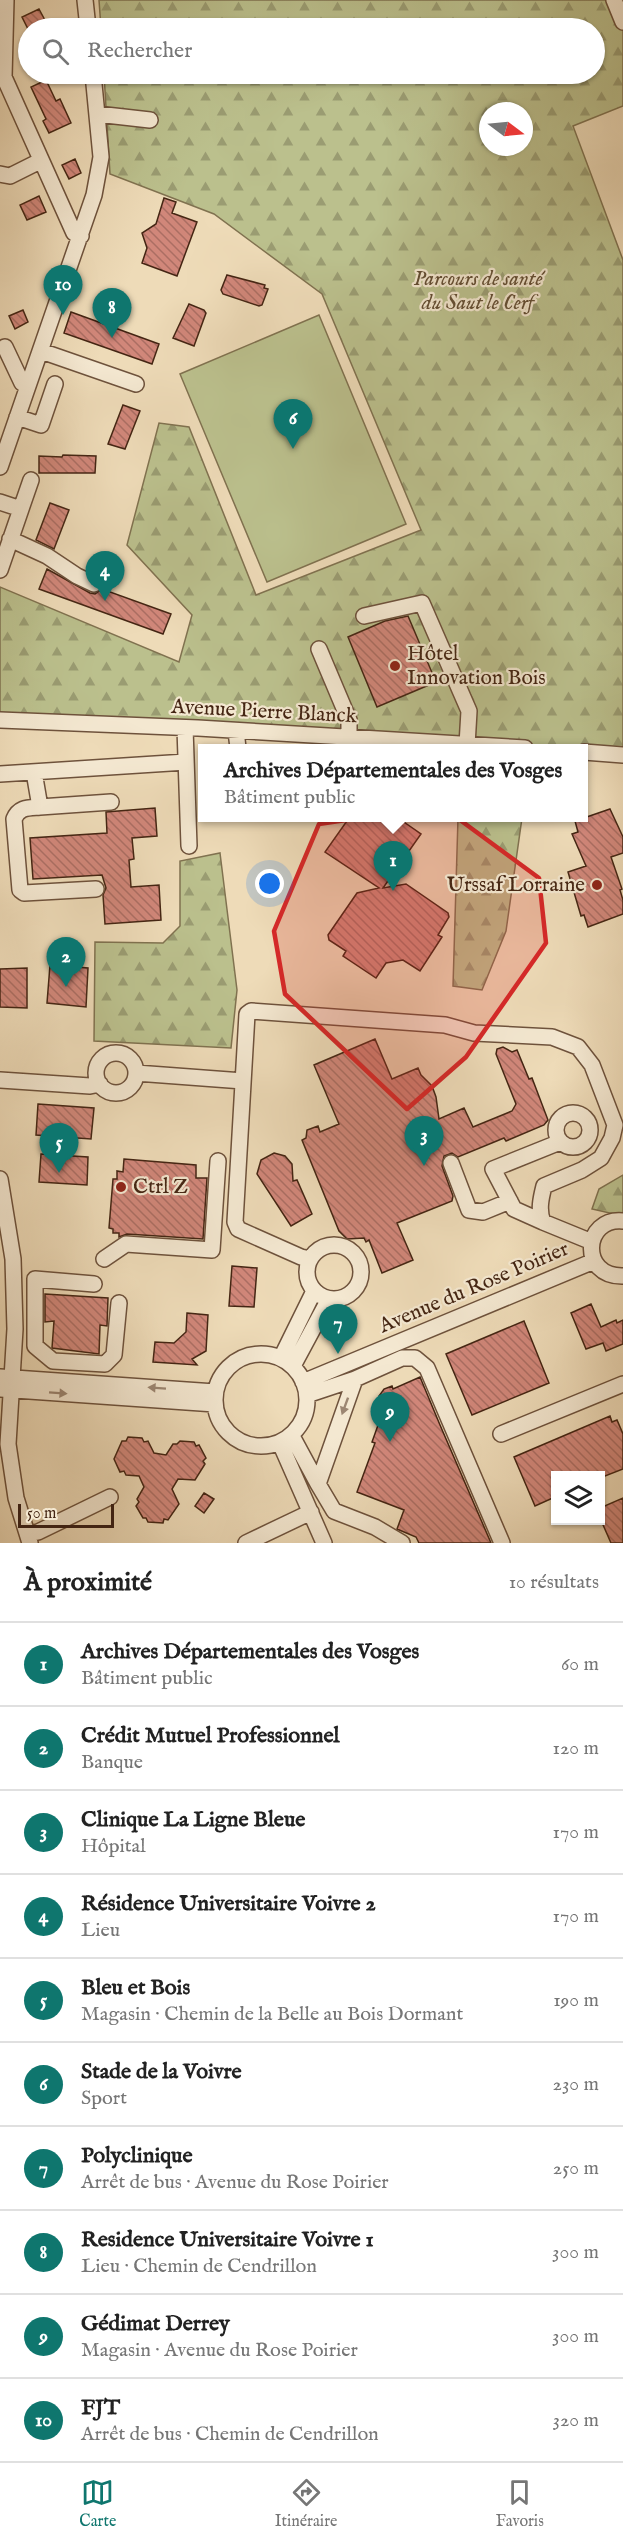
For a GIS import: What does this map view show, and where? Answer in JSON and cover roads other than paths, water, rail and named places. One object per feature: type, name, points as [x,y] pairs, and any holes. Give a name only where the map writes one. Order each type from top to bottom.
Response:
[{"type":"street","points":[[6,0],[2,78],[74,233],[81,236]]},
{"type":"street","points":[[85,0],[87,18]]},
{"type":"street","points":[[614,0],[623,22]]},
{"type":"street","points":[[0,467],[94,195],[101,157],[94,84]]},
{"type":"street","points":[[97,114],[150,120]]},
{"type":"street","points":[[0,174],[10,176],[40,160]]},
{"type":"street","points":[[5,346],[22,383],[28,386]]},
{"type":"street","points":[[41,351],[136,384]]},
{"type":"street","points":[[17,417],[40,425],[56,384]]},
{"type":"street","points":[[0,570],[31,480]]},
{"type":"street","points":[[0,502],[21,509]]},
{"type":"street","points":[[10,539],[47,556],[77,576],[94,584]]},
{"type":"street","points":[[364,616],[422,603],[469,711],[466,744]]},
{"type":"street","points":[[319,649],[349,720],[350,739]]},
{"type":"street","name":"Avenue Pierre Blanck","points":[[0,720],[236,731],[394,744]]},
{"type":"street","points":[[185,728],[189,846]]},
{"type":"street","points":[[236,731],[238,744]]},
{"type":"street","points":[[588,752],[623,754]]},
{"type":"street","points":[[0,774],[186,762]]},
{"type":"street","points":[[34,772],[40,807]]},
{"type":"street","points":[[96,889],[24,893],[20,890],[14,819],[16,813],[22,808],[111,802]]},
{"type":"street","points":[[310,1259],[238,1229],[235,1222],[247,1014],[251,1011],[445,1025],[474,1033],[552,1037],[578,1047],[592,1065],[615,1125],[612,1138],[601,1158],[582,1170],[544,1186],[540,1202],[540,1216],[543,1222]]},
{"type":"street","points":[[112,1053],[125,1055],[130,1059],[136,1073],[134,1083],[124,1091],[111,1092],[100,1084],[97,1078],[98,1065],[112,1053]]},
{"type":"street","points":[[136,1073],[243,1081]]},
{"type":"street","points":[[0,1080],[90,1086],[100,1084]]},
{"type":"street","points":[[561,1142],[493,1168],[514,1209],[592,1242]]},
{"type":"street","points":[[104,1259],[126,1244],[212,1250],[218,1161]]},
{"type":"street","points":[[451,1163],[469,1210],[483,1212],[510,1202]]},
{"type":"street","points":[[0,1179],[13,1259],[14,1345],[7,1387],[8,1444],[16,1498],[29,1539],[38,1532],[110,1497]]},
{"type":"street","points":[[623,1221],[601,1227],[592,1242],[594,1261],[605,1273],[623,1276]]},
{"type":"street","points":[[331,1245],[348,1249],[359,1262],[362,1270],[357,1287],[345,1298],[329,1299],[314,1291],[307,1276],[310,1259],[316,1252],[331,1245]]},
{"type":"street","name":"Avenue du Rose Poirier","points":[[305,1388],[594,1261]]},
{"type":"street","points":[[34,1346],[35,1279],[94,1284]]},
{"type":"street","points":[[287,1362],[314,1291]]},
{"type":"street","points":[[287,1362],[329,1299]]},
{"type":"street","points":[[14,1345],[34,1346],[53,1361],[105,1364],[114,1355],[118,1303]]},
{"type":"street","points":[[258,1354],[287,1362],[305,1388],[304,1418],[286,1439],[255,1446],[237,1440],[223,1428],[215,1398],[219,1380],[235,1361],[258,1354]]},
{"type":"street","points":[[305,1388],[355,1379],[402,1358],[415,1358],[427,1368],[502,1543]]},
{"type":"street","points":[[318,1484],[355,1379]]},
{"type":"street","points":[[501,1434],[623,1384]]},
{"type":"street","points":[[7,1387],[215,1398]]},
{"type":"street","points":[[286,1439],[334,1510],[375,1527],[402,1543]]},
{"type":"street","points":[[286,1439],[324,1543]]},
{"type":"street","points":[[246,1543],[311,1512]]},
{"type":"place","name":"FJT","points":[[63,315]]},
{"type":"place","name":"Residence Universitaire Voivre 1","points":[[112,338]]},
{"type":"place","name":"Stade de la Voivre","points":[[293,449]]},
{"type":"place","name":"Résidence Universitaire Voivre 2","points":[[105,601]]},
{"type":"place","name":"Hôtel Innovation Bois","points":[[395,666]]},
{"type":"place","name":"Urssaf Lorraine","points":[[597,885]]},
{"type":"place","name":"Archives Départementales des Vosges","points":[[393,891]]},
{"type":"place","name":"Crédit Mutuel Professionnel","points":[[66,987]]},
{"type":"place","name":"Clinique La Ligne Bleue","points":[[424,1166]]},
{"type":"place","name":"Bleu et Bois","points":[[59,1173]]},
{"type":"place","name":"Ctrl Z","points":[[121,1187]]},
{"type":"place","name":"Polyclinique","points":[[338,1354]]},
{"type":"place","name":"Gédimat Derrey","points":[[390,1442]]},
{"type":"park label","name":"Parcours de santé du Saut le Cerf","points":[[478,291]]}]
